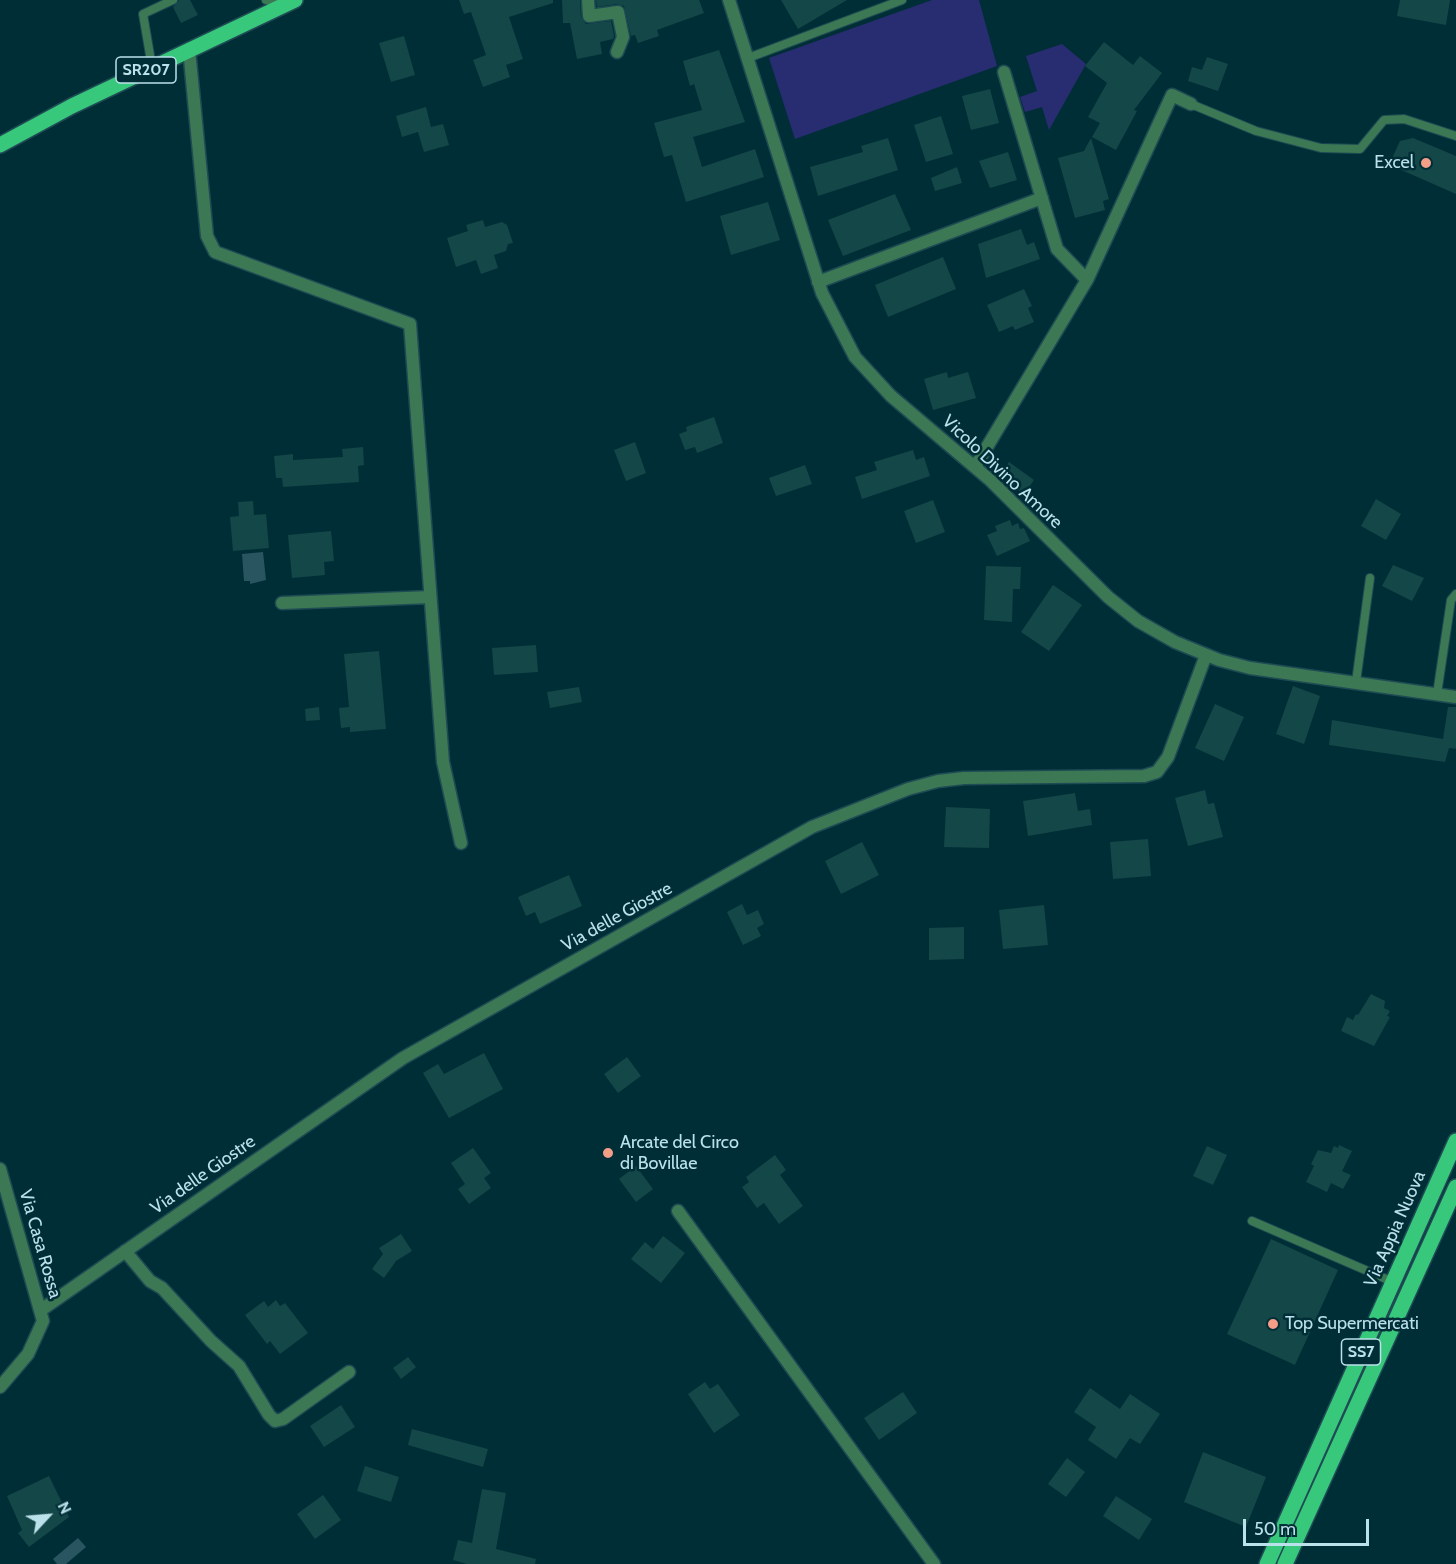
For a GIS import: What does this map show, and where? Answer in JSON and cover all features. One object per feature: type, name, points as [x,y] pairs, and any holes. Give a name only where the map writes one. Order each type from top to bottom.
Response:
[{"type":"main road","name":"SR207","points":[[0,145],[152,67],[289,3]]},
{"type":"main road","name":"Via Appia Nuova","points":[[1267,1564],[1456,1141]]},
{"type":"main road","name":"Via Appia Nuova","points":[[1285,1564],[1456,1187]]},
{"type":"street","points":[[588,0],[589,16],[618,12],[623,37],[617,52]]},
{"type":"street","name":"Vicolo Divino Amore","points":[[729,0],[818,282],[837,326],[865,369],[905,410],[975,466],[1107,597],[1138,621],[1206,655],[1250,668],[1456,696]]},
{"type":"street","points":[[189,49],[207,236],[215,252],[410,324],[443,762],[461,843]]},
{"type":"street","points":[[1004,72],[1057,249],[1087,280]]},
{"type":"street","points":[[975,466],[1087,280],[1172,95],[1191,104]]},
{"type":"street","points":[[818,282],[1042,198]]},
{"type":"street","points":[[282,603],[430,597]]},
{"type":"street","name":"Via delle Giostre","points":[[41,1310],[412,1052],[825,821],[908,789],[948,779],[1144,776],[1157,772],[1168,757],[1206,655]]},
{"type":"street","name":"Via Casa Rossa","points":[[0,1169],[43,1321],[18,1369],[0,1387]]},
{"type":"street","points":[[678,1211],[934,1564]]},
{"type":"street","points":[[125,1251],[150,1281],[162,1288],[211,1341],[238,1366],[275,1421],[283,1419],[349,1372]]},
{"type":"lane","points":[[152,67],[143,14],[173,0]]},
{"type":"lane","points":[[266,0],[289,3]]},
{"type":"lane","points":[[748,58],[878,4],[902,0]]},
{"type":"lane","points":[[1191,104],[1256,131],[1321,148],[1360,149],[1384,120],[1404,119],[1456,136]]},
{"type":"lane","points":[[1356,682],[1370,578]]},
{"type":"lane","points":[[1437,694],[1451,600],[1456,594]]},
{"type":"lane","points":[[1252,1221],[1393,1282]]},
{"type":"shaded area","points":[[932,0],[979,0],[997,66],[795,139],[769,58]]},
{"type":"shaded area","points":[[1062,44],[1086,64],[1049,130],[1042,107],[1025,112],[1020,97],[1037,91],[1026,56]]},
{"type":"water","points":[[263,552],[266,580],[250,584],[250,581],[244,581],[242,554]]},
{"type":"water","points":[[78,1538],[86,1547],[66,1564],[57,1564],[53,1559]]},
{"type":"building","points":[[179,0],[190,0],[198,15],[181,23],[173,7]]},
{"type":"building","points":[[459,0],[553,0],[553,3],[509,17],[523,59],[506,65],[510,77],[483,87],[473,60],[486,55],[471,12],[464,14]]},
{"type":"building","points":[[562,0],[580,0],[581,17],[586,24],[611,21],[614,36],[613,39],[600,42],[602,54],[577,59],[570,23],[563,23]]},
{"type":"building","points":[[596,0],[699,0],[704,13],[657,30],[659,36],[638,43],[635,35],[631,36],[624,6],[617,4],[597,7]]},
{"type":"building","points":[[781,0],[847,0],[798,29]]},
{"type":"building","points":[[1400,0],[1450,0],[1446,25],[1397,16]]},
{"type":"building","points":[[404,36],[415,75],[391,82],[379,43]]},
{"type":"building","points":[[1104,42],[1133,65],[1140,56],[1162,73],[1134,110],[1137,111],[1116,150],[1092,137],[1100,123],[1088,117],[1107,83],[1085,66]]},
{"type":"building","points":[[719,50],[745,122],[693,137],[702,167],[755,149],[764,177],[686,202],[672,155],[664,157],[654,123],[702,110],[694,84],[690,86],[683,61]]},
{"type":"building","points":[[1207,57],[1228,64],[1218,91],[1188,81],[1192,67],[1202,70]]},
{"type":"building","points":[[990,89],[999,123],[971,130],[962,96]]},
{"type":"building","points":[[426,107],[431,127],[443,124],[449,145],[424,152],[418,132],[402,137],[396,116]]},
{"type":"building","points":[[941,116],[953,154],[926,162],[914,125]]},
{"type":"building","points":[[888,138],[898,170],[818,196],[810,167],[863,152],[861,146]]},
{"type":"building","points":[[1091,138],[1109,199],[1103,201],[1105,210],[1075,218],[1058,158],[1084,151]]},
{"type":"building","name":"Excel","points":[[1413,138],[1456,156],[1456,194],[1399,169],[1393,156],[1400,141]]},
{"type":"building","points":[[1008,152],[1017,180],[990,188],[979,161]]},
{"type":"building","points":[[957,167],[962,183],[935,191],[931,178]]},
{"type":"building","points":[[895,194],[911,230],[843,256],[828,220]]},
{"type":"building","points":[[768,202],[780,240],[731,255],[720,216]]},
{"type":"building","points":[[483,220],[485,227],[502,222],[507,225],[513,243],[508,244],[506,251],[494,255],[498,268],[481,274],[476,260],[456,267],[447,238],[468,231],[466,225]]},
{"type":"building","points":[[1021,229],[1027,245],[1034,242],[1040,259],[986,278],[978,244]]},
{"type":"building","points":[[943,257],[956,289],[888,317],[875,285]]},
{"type":"building","points":[[1024,289],[1032,306],[1028,308],[1034,322],[1015,330],[1013,326],[999,332],[987,305]]},
{"type":"building","points":[[947,372],[948,378],[968,372],[976,398],[933,410],[924,379]]},
{"type":"building","points":[[714,417],[723,443],[697,453],[695,447],[685,450],[679,434],[687,431],[686,427]]},
{"type":"building","points":[[635,442],[646,473],[626,481],[614,450]]},
{"type":"building","points":[[363,447],[364,465],[358,466],[359,482],[283,487],[282,478],[276,478],[274,456],[293,454],[293,460],[343,457],[342,449]]},
{"type":"building","points":[[913,450],[916,460],[924,457],[930,476],[862,499],[855,477],[877,470],[874,462]]},
{"type":"building","points":[[1009,462],[1034,480],[1024,494],[999,477]]},
{"type":"building","points":[[805,465],[812,484],[776,496],[769,478]]},
{"type":"building","points":[[1376,499],[1401,514],[1386,540],[1361,526]]},
{"type":"building","points":[[933,500],[945,532],[916,543],[904,511]]},
{"type":"building","points":[[253,501],[254,515],[266,514],[269,548],[233,551],[230,517],[239,516],[238,502]]},
{"type":"building","points":[[1010,520],[1012,526],[1018,523],[1020,529],[1024,528],[1030,541],[997,556],[987,535],[997,531],[995,526]]},
{"type":"building","points":[[331,531],[334,561],[324,562],[325,575],[292,578],[288,535]]},
{"type":"building","points":[[1393,565],[1424,578],[1412,601],[1382,586]]},
{"type":"building","points":[[986,566],[1021,567],[1020,589],[1013,589],[1012,622],[984,620]]},
{"type":"building","points":[[1053,585],[1082,605],[1049,651],[1021,632]]},
{"type":"building","points":[[536,645],[538,672],[494,675],[492,648]]},
{"type":"building","points":[[379,651],[386,729],[350,732],[350,727],[341,728],[339,708],[349,707],[344,654]]},
{"type":"building","points":[[1293,686],[1320,696],[1304,744],[1276,734]]},
{"type":"building","points":[[579,687],[582,702],[550,708],[547,692]]},
{"type":"building","points":[[1215,704],[1244,717],[1224,761],[1195,748]]},
{"type":"building","points":[[319,707],[320,720],[306,721],[305,709]]},
{"type":"building","points":[[1448,707],[1456,707],[1456,749],[1449,748],[1445,762],[1329,745],[1332,720],[1443,739]]},
{"type":"building","points":[[1205,790],[1208,804],[1214,803],[1223,837],[1188,846],[1175,798]]},
{"type":"building","points":[[1075,793],[1078,811],[1090,809],[1092,825],[1028,836],[1023,801]]},
{"type":"building","points":[[946,807],[990,809],[989,848],[944,847]]},
{"type":"building","points":[[1148,839],[1151,876],[1113,879],[1110,842]]},
{"type":"building","points":[[862,842],[879,875],[841,894],[825,861]]},
{"type":"building","points":[[569,875],[582,906],[540,924],[535,912],[526,916],[518,897]]},
{"type":"building","points":[[742,904],[747,915],[758,910],[764,924],[757,928],[761,936],[743,945],[727,912]]},
{"type":"building","points":[[1044,905],[1048,945],[1003,949],[999,910]]},
{"type":"building","points":[[964,927],[964,959],[929,960],[929,928]]},
{"type":"building","points":[[1371,994],[1385,1001],[1384,1008],[1390,1011],[1387,1016],[1390,1017],[1374,1046],[1341,1031],[1347,1017],[1353,1020]]},
{"type":"building","points":[[484,1053],[503,1089],[449,1118],[423,1073],[438,1064],[444,1074]]},
{"type":"building","points":[[627,1057],[641,1076],[618,1093],[604,1074]]},
{"type":"building","points":[[1339,1145],[1352,1151],[1342,1171],[1351,1175],[1343,1189],[1331,1183],[1327,1192],[1306,1182],[1314,1166],[1311,1164],[1318,1150],[1331,1153],[1334,1146],[1338,1148]]},
{"type":"building","points":[[1207,1146],[1227,1155],[1213,1185],[1193,1176]]},
{"type":"building","points":[[473,1148],[491,1173],[484,1178],[491,1188],[469,1204],[458,1189],[465,1184],[451,1163]]},
{"type":"building","points":[[775,1155],[786,1170],[780,1175],[803,1206],[779,1224],[764,1203],[757,1208],[742,1187],[749,1182],[746,1177]]},
{"type":"building","points":[[636,1166],[653,1189],[636,1202],[619,1179]]},
{"type":"building","points":[[401,1234],[412,1251],[396,1261],[384,1278],[372,1269],[383,1254],[379,1248]]},
{"type":"building","points":[[663,1236],[685,1253],[661,1283],[631,1259],[645,1242],[653,1249]]},
{"type":"building","points":[[1271,1239],[1338,1270],[1295,1365],[1227,1334]]},
{"type":"building","points":[[276,1300],[280,1306],[285,1303],[308,1333],[280,1354],[270,1341],[267,1344],[245,1315],[264,1301],[268,1307]]},
{"type":"building","points":[[408,1357],[416,1367],[401,1379],[393,1368]]},
{"type":"building","points":[[705,1382],[710,1389],[718,1384],[740,1415],[714,1433],[688,1394]]},
{"type":"building","points":[[1090,1388],[1120,1409],[1130,1394],[1160,1414],[1140,1444],[1130,1438],[1116,1459],[1088,1440],[1096,1427],[1074,1412]]},
{"type":"building","points":[[903,1392],[917,1413],[879,1440],[864,1418]]},
{"type":"building","points":[[341,1405],[355,1427],[324,1447],[310,1426]]},
{"type":"building","points":[[412,1429],[488,1449],[483,1467],[408,1445]]},
{"type":"building","points":[[1203,1452],[1266,1477],[1246,1527],[1184,1502]]},
{"type":"building","points":[[1067,1458],[1085,1472],[1066,1497],[1048,1484]]},
{"type":"building","points":[[365,1466],[399,1477],[391,1502],[357,1491]]},
{"type":"building","points":[[49,1476],[69,1517],[29,1547],[18,1533],[22,1530],[7,1496]]},
{"type":"building","points":[[482,1489],[506,1493],[496,1549],[536,1559],[535,1564],[467,1564],[453,1560],[458,1540],[472,1543]]},
{"type":"building","points":[[323,1495],[341,1520],[315,1539],[297,1514]]},
{"type":"building","points":[[1116,1496],[1152,1519],[1139,1540],[1103,1516]]},
{"type":"place","name":"Excel","points":[[1426,163]]},
{"type":"place","name":"Arcate del Circo di Bovillae","points":[[608,1153]]},
{"type":"place","name":"Top Supermercati","points":[[1273,1324]]}]
